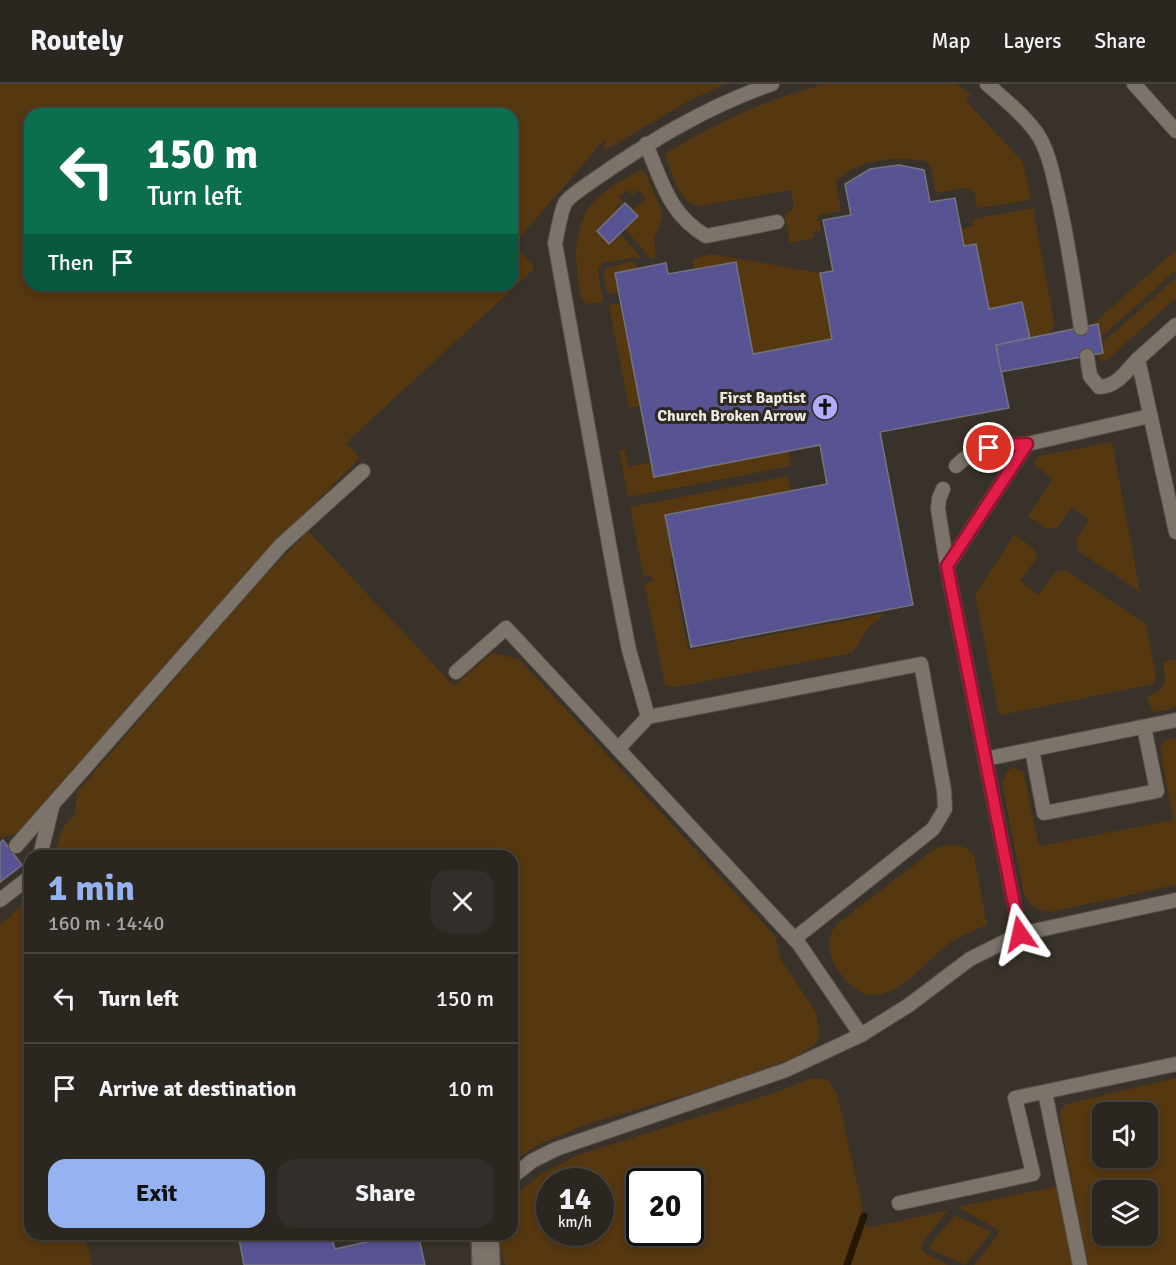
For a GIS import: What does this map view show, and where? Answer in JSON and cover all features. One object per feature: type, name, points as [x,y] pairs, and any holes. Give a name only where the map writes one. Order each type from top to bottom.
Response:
[{"type":"street","points":[[485,1240],[486,1265]]},
{"type":"lane","points":[[648,717],[629,650],[555,243],[566,202],[646,144],[688,120],[753,90],[772,84]]},
{"type":"lane","points":[[987,84],[1022,115],[1038,134],[1052,169],[1067,240],[1081,328]]},
{"type":"lane","points":[[1134,84],[1176,131]]},
{"type":"lane","points":[[646,144],[674,208],[694,230],[706,236],[777,222]]},
{"type":"lane","points":[[1087,356],[1090,376],[1099,387],[1109,386],[1176,325]]},
{"type":"lane","points":[[1137,359],[1176,532]]},
{"type":"lane","points":[[956,466],[974,452],[1004,445],[1027,444],[1150,416]]},
{"type":"lane","points":[[947,566],[1027,444]]},
{"type":"lane","points":[[16,846],[282,545],[363,471]]},
{"type":"lane","points":[[943,489],[938,509],[947,566],[1020,934]]},
{"type":"lane","points":[[456,672],[506,628],[794,939],[861,1035]]},
{"type":"lane","points":[[618,749],[648,717],[921,664],[944,790],[945,808],[933,829],[794,939]]},
{"type":"lane","points":[[985,759],[1176,720]]},
{"type":"lane","points":[[1032,750],[1044,813],[1157,791],[1144,727]]},
{"type":"lane","points":[[41,850],[52,805]]},
{"type":"lane","points":[[0,900],[24,882]]},
{"type":"lane","points":[[518,1172],[532,1161],[556,1149],[786,1070],[861,1035],[909,1005],[970,958],[1020,934],[1176,900]]},
{"type":"lane","points":[[899,1203],[1033,1174],[1015,1098],[1176,1064]]},
{"type":"lane","points":[[1046,1092],[1080,1265]]},
{"type":"shaded area","points":[[0,84],[725,84],[683,104],[604,151],[605,139],[518,239],[518,108],[24,108],[24,291],[510,291],[346,443],[360,458],[285,533],[48,798],[21,832],[0,836]]},
{"type":"shaded area","points":[[825,84],[956,84],[971,95],[966,101],[1023,162],[1031,200],[977,208],[974,193],[966,188],[936,193],[931,168],[926,161],[891,159],[879,161],[857,167],[836,181],[841,211],[818,215],[821,230],[813,232],[814,238],[790,243],[785,216],[787,212],[794,209],[791,190],[700,206],[693,204],[682,195],[665,157],[666,153],[743,112]]},
{"type":"shaded area","points":[[644,170],[662,211],[662,218],[654,241],[656,257],[651,259],[625,229],[632,211],[646,198],[638,190],[632,195],[627,190],[619,197],[624,203],[616,206],[619,210],[620,234],[642,258],[602,263],[598,272],[603,302],[585,304],[579,287],[576,259],[577,239],[582,220],[599,196],[638,171]]},
{"type":"shaded area","points":[[1033,208],[1055,327],[1049,334],[1030,338],[1022,302],[989,309],[976,244],[964,246],[961,229],[974,226],[973,219]]},
{"type":"shaded area","points":[[518,250],[533,265],[533,270],[518,284]]},
{"type":"shaded area","points":[[1176,250],[1176,270],[1100,338],[1094,323]]},
{"type":"shaded area","points":[[712,254],[820,273],[832,339],[753,354],[736,262],[694,269],[693,259]]},
{"type":"shaded area","points":[[630,262],[636,263],[637,269],[619,292],[608,294],[603,273],[606,268]]},
{"type":"shaded area","points":[[1176,278],[1176,298],[1107,360],[1103,362],[1100,360],[1098,354],[1101,344]]},
{"type":"shaded area","points":[[621,303],[641,406],[629,408],[609,305]]},
{"type":"shaded area","points":[[1112,442],[1140,592],[1078,551],[1076,540],[1089,520],[1072,507],[1058,527],[1047,529],[1028,516],[1053,479],[1035,465],[1039,456]]},
{"type":"shaded area","points":[[625,449],[628,467],[652,462],[655,477],[789,451],[791,466],[628,497],[619,450]]},
{"type":"shaded area","points":[[788,476],[791,491],[665,515],[673,556],[670,557],[688,650],[887,613],[869,627],[852,653],[675,687],[665,685],[644,583],[653,582],[651,575],[644,577],[630,507]]},
{"type":"shaded area","points":[[308,531],[454,686],[492,653],[519,659],[775,936],[780,958],[817,1014],[819,1034],[817,1043],[796,1057],[709,1088],[587,1124],[535,1146],[518,1158],[518,850],[56,850],[63,827],[75,814],[77,792],[254,587]]},
{"type":"shaded area","points":[[1014,535],[1034,548],[1037,558],[1020,581],[1038,595],[1055,572],[1065,570],[1146,624],[1156,677],[1153,684],[999,714],[975,595]]},
{"type":"shaded area","points":[[1176,659],[1176,705],[1167,710],[1152,712],[1147,696],[1159,691],[1164,684],[1163,662]]},
{"type":"shaded area","points":[[1176,738],[1176,885],[1050,912],[1031,904],[1024,894],[1002,783],[1007,771],[1013,767],[1023,772],[1039,846],[1173,820],[1160,748],[1164,741]]},
{"type":"shaded area","points":[[953,844],[966,848],[974,856],[987,925],[951,942],[901,985],[889,992],[877,995],[864,993],[851,985],[838,970],[830,954],[830,937],[836,925],[936,848]]},
{"type":"shaded area","points":[[24,902],[24,1240],[85,1240],[92,1265],[0,1265],[0,924]]},
{"type":"shaded area","points":[[811,1078],[828,1080],[837,1094],[867,1228],[948,1210],[922,1243],[921,1249],[948,1265],[505,1265],[499,1241],[518,1240],[518,1195],[536,1179],[536,1246],[614,1246],[614,1168],[553,1168],[578,1155],[780,1091]]},
{"type":"shaded area","points":[[1176,1078],[1176,1265],[1088,1265],[1059,1114],[1066,1104]]},
{"type":"shaded area","points":[[1057,1186],[1073,1265],[974,1265],[999,1232],[958,1207]]},
{"type":"shaded area","points":[[955,1215],[989,1231],[990,1234],[965,1265],[930,1249],[929,1246]]},
{"type":"building","name":"First Baptist Church Broken Arrow","points":[[899,165],[924,170],[930,202],[955,198],[964,246],[976,244],[989,309],[1022,302],[1030,338],[996,345],[1009,408],[880,432],[913,605],[691,647],[665,515],[827,484],[820,445],[654,477],[615,273],[666,263],[668,274],[736,262],[753,354],[832,339],[820,273],[833,271],[823,220],[851,215],[845,184],[870,169]]},
{"type":"building","points":[[625,203],[638,216],[609,244],[597,231]]},
{"type":"building","points":[[1098,324],[1103,353],[1001,372],[996,345]]},
{"type":"building","points":[[3,840],[22,865],[0,882],[0,843]]},
{"type":"building","points":[[239,1240],[333,1240],[335,1249],[375,1240],[419,1240],[425,1265],[244,1265]]},
{"type":"waterway","points":[[847,1265],[864,1216]]},
{"type":"place","name":"First Baptist Church Broken Arrow","points":[[825,407]]},
{"type":"route","points":[[989,448],[1027,444],[947,566],[1020,934]]}]
